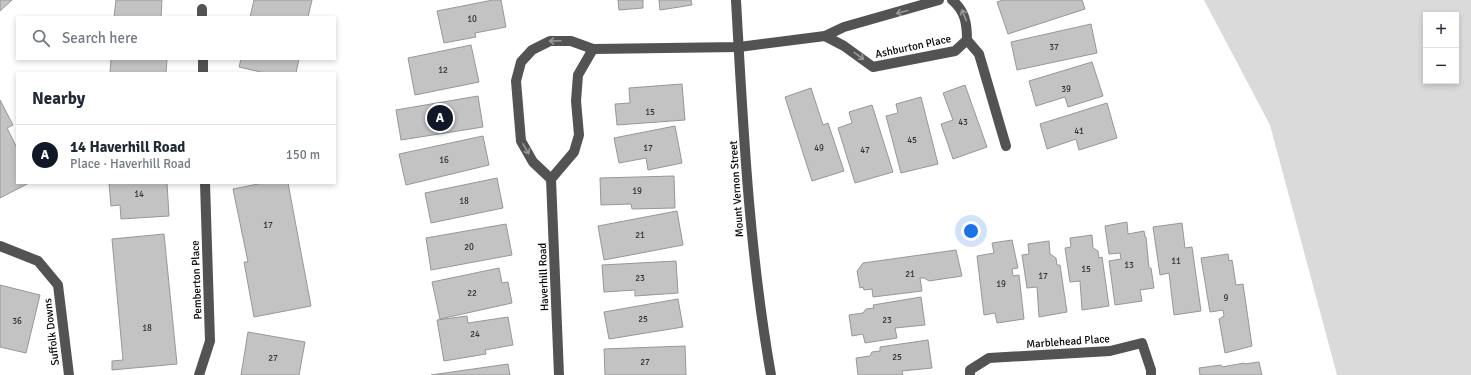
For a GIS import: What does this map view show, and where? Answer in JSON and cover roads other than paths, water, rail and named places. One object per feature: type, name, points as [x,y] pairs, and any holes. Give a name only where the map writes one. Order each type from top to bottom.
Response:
[{"type":"street","name":"Mount Vernon Street","points":[[736,0],[748,210],[757,286],[772,375]]},
{"type":"street","points":[[593,49],[578,75],[576,100],[579,135],[574,152],[551,179],[533,162],[521,141],[516,82],[521,62],[532,50],[550,41],[571,41],[593,49],[739,47],[825,36],[844,27],[939,0]]},
{"type":"street","name":"Ashburton Place","points":[[825,36],[844,46],[873,67],[956,51],[967,40],[967,23],[961,8],[952,0]]},
{"type":"street","points":[[967,40],[979,54],[1006,146]]},
{"type":"street","points":[[203,60],[203,72]]},
{"type":"street","name":"Haverhill Road","points":[[551,179],[559,375]]},
{"type":"street","name":"Pemberton Place","points":[[199,375],[210,341],[205,184]]},
{"type":"street","name":"Suffolk Downs","points":[[0,246],[38,261],[58,285],[69,375]]},
{"type":"street","name":"Marblehead Place","points":[[970,375],[970,370],[989,358],[1110,351],[1142,343],[1151,370],[1151,375]]},
{"type":"place","name":"14 Haverhill Road","points":[[440,118]]}]
